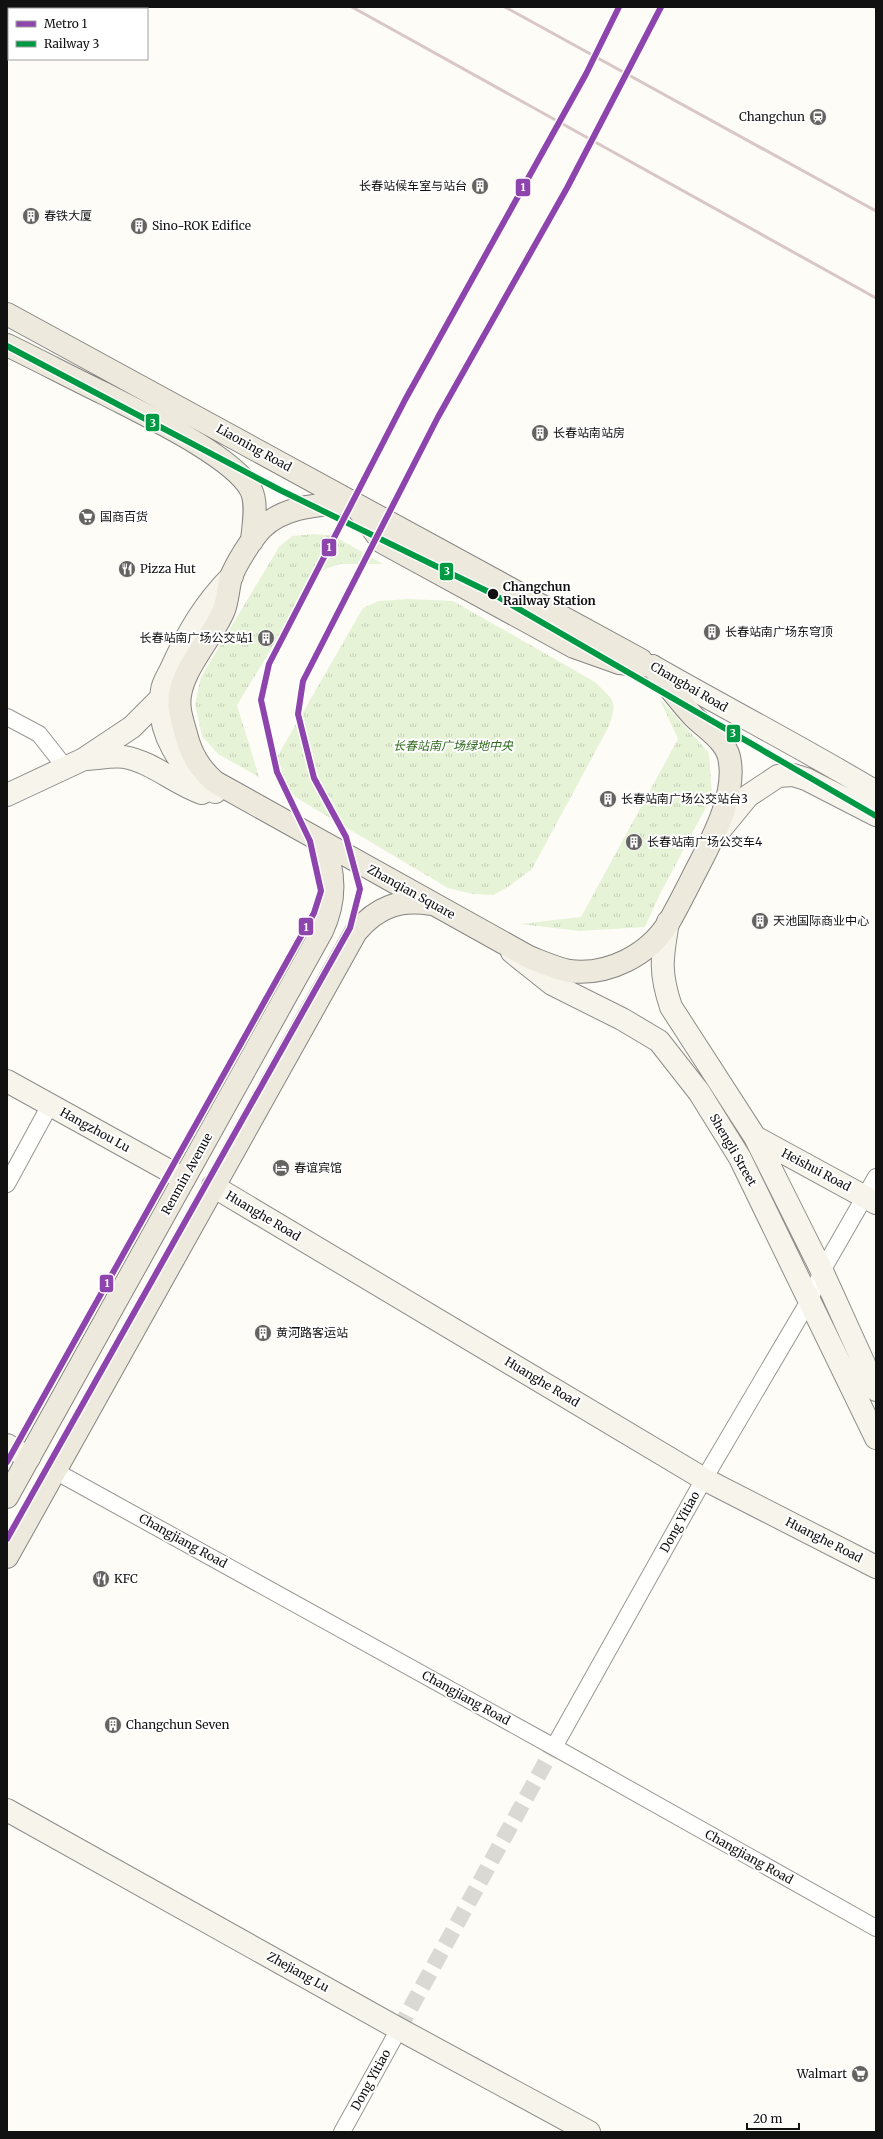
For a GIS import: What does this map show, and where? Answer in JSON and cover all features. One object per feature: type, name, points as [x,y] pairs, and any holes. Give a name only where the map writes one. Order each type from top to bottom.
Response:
[{"type":"main road","name":"Liaoning Road","points":[[7,314],[502,582]]},
{"type":"main road","name":"Liaoning Road","points":[[7,345],[156,421],[214,455],[238,473],[251,490],[254,512],[252,541]]},
{"type":"main road","name":"Zhanqian Square","points":[[353,502],[305,507],[286,514],[262,528],[252,541],[232,576],[224,609],[186,677],[181,691],[179,709],[194,759],[203,771],[215,782],[499,941],[553,967],[569,971],[588,971],[607,968],[628,960],[646,948],[668,922],[714,837],[729,792],[729,757],[723,744],[694,716],[652,666]]},
{"type":"main road","points":[[353,502],[382,542],[574,647],[618,663],[652,666]]},
{"type":"main road","points":[[232,576],[212,596],[183,642],[162,689],[162,716],[170,745],[188,770],[210,788],[262,818],[289,824]]},
{"type":"main road","name":"Changbai Road","points":[[502,582],[756,726],[817,757],[876,792]]},
{"type":"main road","points":[[7,795],[75,763],[132,727],[162,697]]},
{"type":"main road","points":[[75,763],[123,757],[146,764],[193,790],[227,798]]},
{"type":"main road","points":[[714,837],[748,796],[778,776],[793,775],[806,779],[876,815]]},
{"type":"main road","name":"Renmin Avenue","points":[[7,1497],[328,917],[334,890],[328,855],[322,842]]},
{"type":"main road","points":[[7,1557],[356,932],[376,912],[390,906],[405,902],[433,904]]},
{"type":"main road","name":"Shengli Street","points":[[668,922],[662,963],[663,984],[670,1007],[755,1137],[822,1271],[876,1390]]},
{"type":"main road","name":"Shengli Street","points":[[499,941],[552,984],[622,1018],[659,1041],[699,1092],[740,1158],[810,1299],[876,1438]]},
{"type":"main road","name":"Hangzhou Lu","points":[[7,1081],[184,1179]]},
{"type":"main road","name":"Heishui Road","points":[[755,1137],[871,1200]]},
{"type":"main road","name":"Huanghe Road","points":[[213,1186],[704,1479],[876,1567]]},
{"type":"main road","points":[[7,1445],[29,1458]]},
{"type":"main road","name":"Zhejiang Lu","points":[[7,1810],[399,2029],[589,2132]]},
{"type":"street","points":[[7,717],[39,734],[75,763]]},
{"type":"street","points":[[7,1184],[50,1105]]},
{"type":"street","name":"Dong Yitiao","points":[[554,1747],[704,1479],[810,1299],[822,1271],[871,1200],[876,1177]]},
{"type":"street","name":"Changjiang Road","points":[[55,1471],[554,1747],[876,1928]]},
{"type":"street","name":"Dong Yitiao","points":[[342,2132],[399,2029]]},
{"type":"green space","points":[[314,534],[334,536],[383,564],[340,564],[319,571],[237,705],[259,777],[218,754],[202,736],[195,704],[201,677],[279,547],[292,536]]},
{"type":"green space","name":"长春站南广场绿地中央","points":[[409,599],[453,601],[595,682],[610,697],[614,706],[609,726],[532,869],[508,887],[493,895],[473,894],[448,888],[295,797],[281,779],[276,759],[363,608],[379,601]]},
{"type":"green space","points":[[659,698],[709,753],[712,796],[659,896],[645,927],[580,931],[520,924],[581,917],[678,739]]},
{"type":"tunnel","points":[[399,2029],[554,1747]]},
{"type":"railway","points":[[352,7],[876,298]]},
{"type":"railway","points":[[505,7],[876,211]]},
{"type":"metro line","name":"1","points":[[7,1462],[314,913],[321,891],[310,841],[277,772],[261,700],[269,664],[405,400],[586,74],[619,7]]},
{"type":"metro line","name":"1","points":[[7,1539],[350,928],[360,889],[346,837],[314,778],[298,714],[303,681],[438,417],[567,188],[661,7]]},
{"type":"rail line","name":"3","points":[[7,346],[280,490],[493,594],[876,816]]},
{"type":"place","name":"Changchun","points":[[818,117]]},
{"type":"place","name":"长春站候车室与站台","points":[[480,186]]},
{"type":"place","name":"春铁大厦","points":[[31,216]]},
{"type":"place","name":"Sino-ROK Edifice","points":[[139,226]]},
{"type":"place","name":"长春站南站房","points":[[540,433]]},
{"type":"place","name":"国商百货","points":[[87,517]]},
{"type":"place","name":"Pizza Hut","points":[[127,569]]},
{"type":"place","name":"Changchun Railway Station","points":[[493,594]]},
{"type":"place","name":"长春站南广场东穹顶","points":[[712,632]]},
{"type":"place","name":"长春站南广场公交站1","points":[[266,638]]},
{"type":"place","name":"长春站南广场公交站台3","points":[[608,799]]},
{"type":"place","name":"长春站南广场公交车4","points":[[634,842]]},
{"type":"place","name":"天池国际商业中心","points":[[760,921]]},
{"type":"place","name":"春谊宾馆","points":[[281,1168]]},
{"type":"place","name":"黄河路客运站","points":[[263,1333]]},
{"type":"place","name":"KFC","points":[[101,1579]]},
{"type":"place","name":"Changchun Seven","points":[[113,1725]]},
{"type":"place","name":"Walmart","points":[[860,2074]]}]
